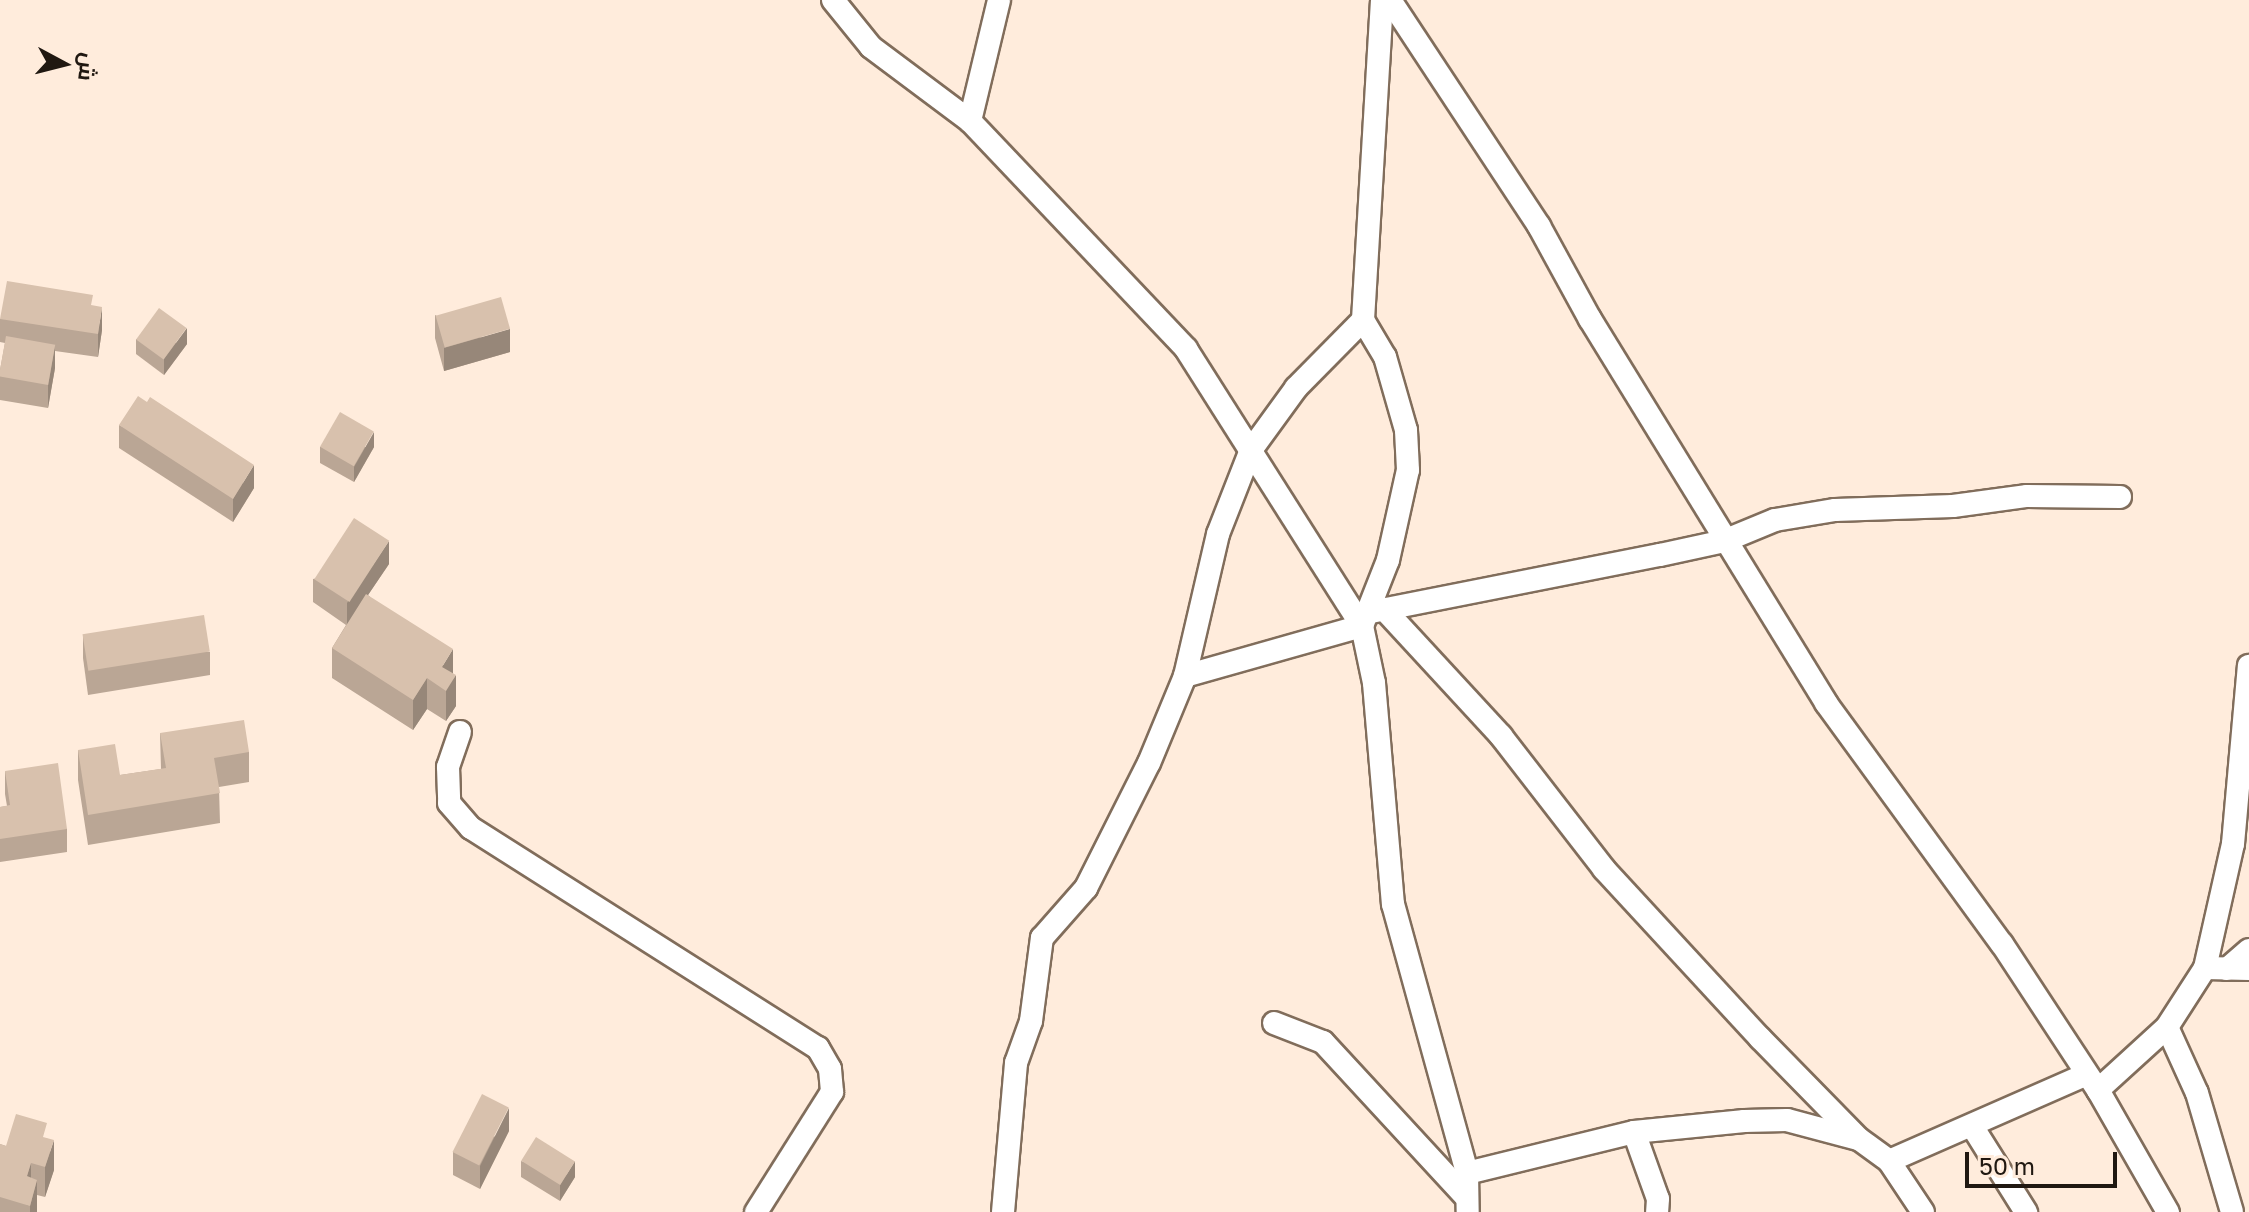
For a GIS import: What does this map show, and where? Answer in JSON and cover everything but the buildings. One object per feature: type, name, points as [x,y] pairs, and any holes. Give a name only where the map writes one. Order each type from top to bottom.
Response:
[{"type":"street","points":[[833,0],[871,47],[970,121],[1186,349],[1251,450],[1372,616],[1501,736],[1604,869],[1859,1139],[1889,1161],[1923,1212]]},
{"type":"street","points":[[970,121],[999,0]]},
{"type":"street","points":[[1382,0],[1363,320],[1385,357],[1406,430],[1408,470],[1372,616],[1374,683],[1393,904],[1467,1173],[1468,1205]]},
{"type":"street","points":[[1390,0],[1539,226],[1724,541],[1826,703],[2002,944],[2092,1082],[2161,1209]]},
{"type":"street","points":[[1003,1212],[1016,1063],[1034,1004],[1036,954],[1054,922],[1086,888],[1149,763],[1185,676],[1218,534],[1251,450],[1296,388],[1363,320]]},
{"type":"street","points":[[1185,676],[1372,616],[1724,541],[1775,520],[1835,510],[1953,506],[2027,496],[2120,497]]},
{"type":"street","points":[[2227,969],[2233,844],[2244,752],[2249,666]]},
{"type":"street","points":[[460,732],[448,767],[449,803],[471,828],[818,1048],[830,1069],[832,1092],[756,1212]]},
{"type":"street","points":[[1889,1161],[1972,1126],[2092,1082],[2167,1027],[2249,950]]},
{"type":"street","points":[[1274,1023],[1323,1042],[1468,1205]]},
{"type":"street","points":[[2167,1027],[2197,1093],[2232,1212]]},
{"type":"street","points":[[1467,1173],[1634,1132],[1787,1120],[1859,1139]]},
{"type":"street","points":[[1972,1126],[2026,1212]]},
{"type":"street","points":[[1634,1132],[1658,1199],[1657,1212]]}]
